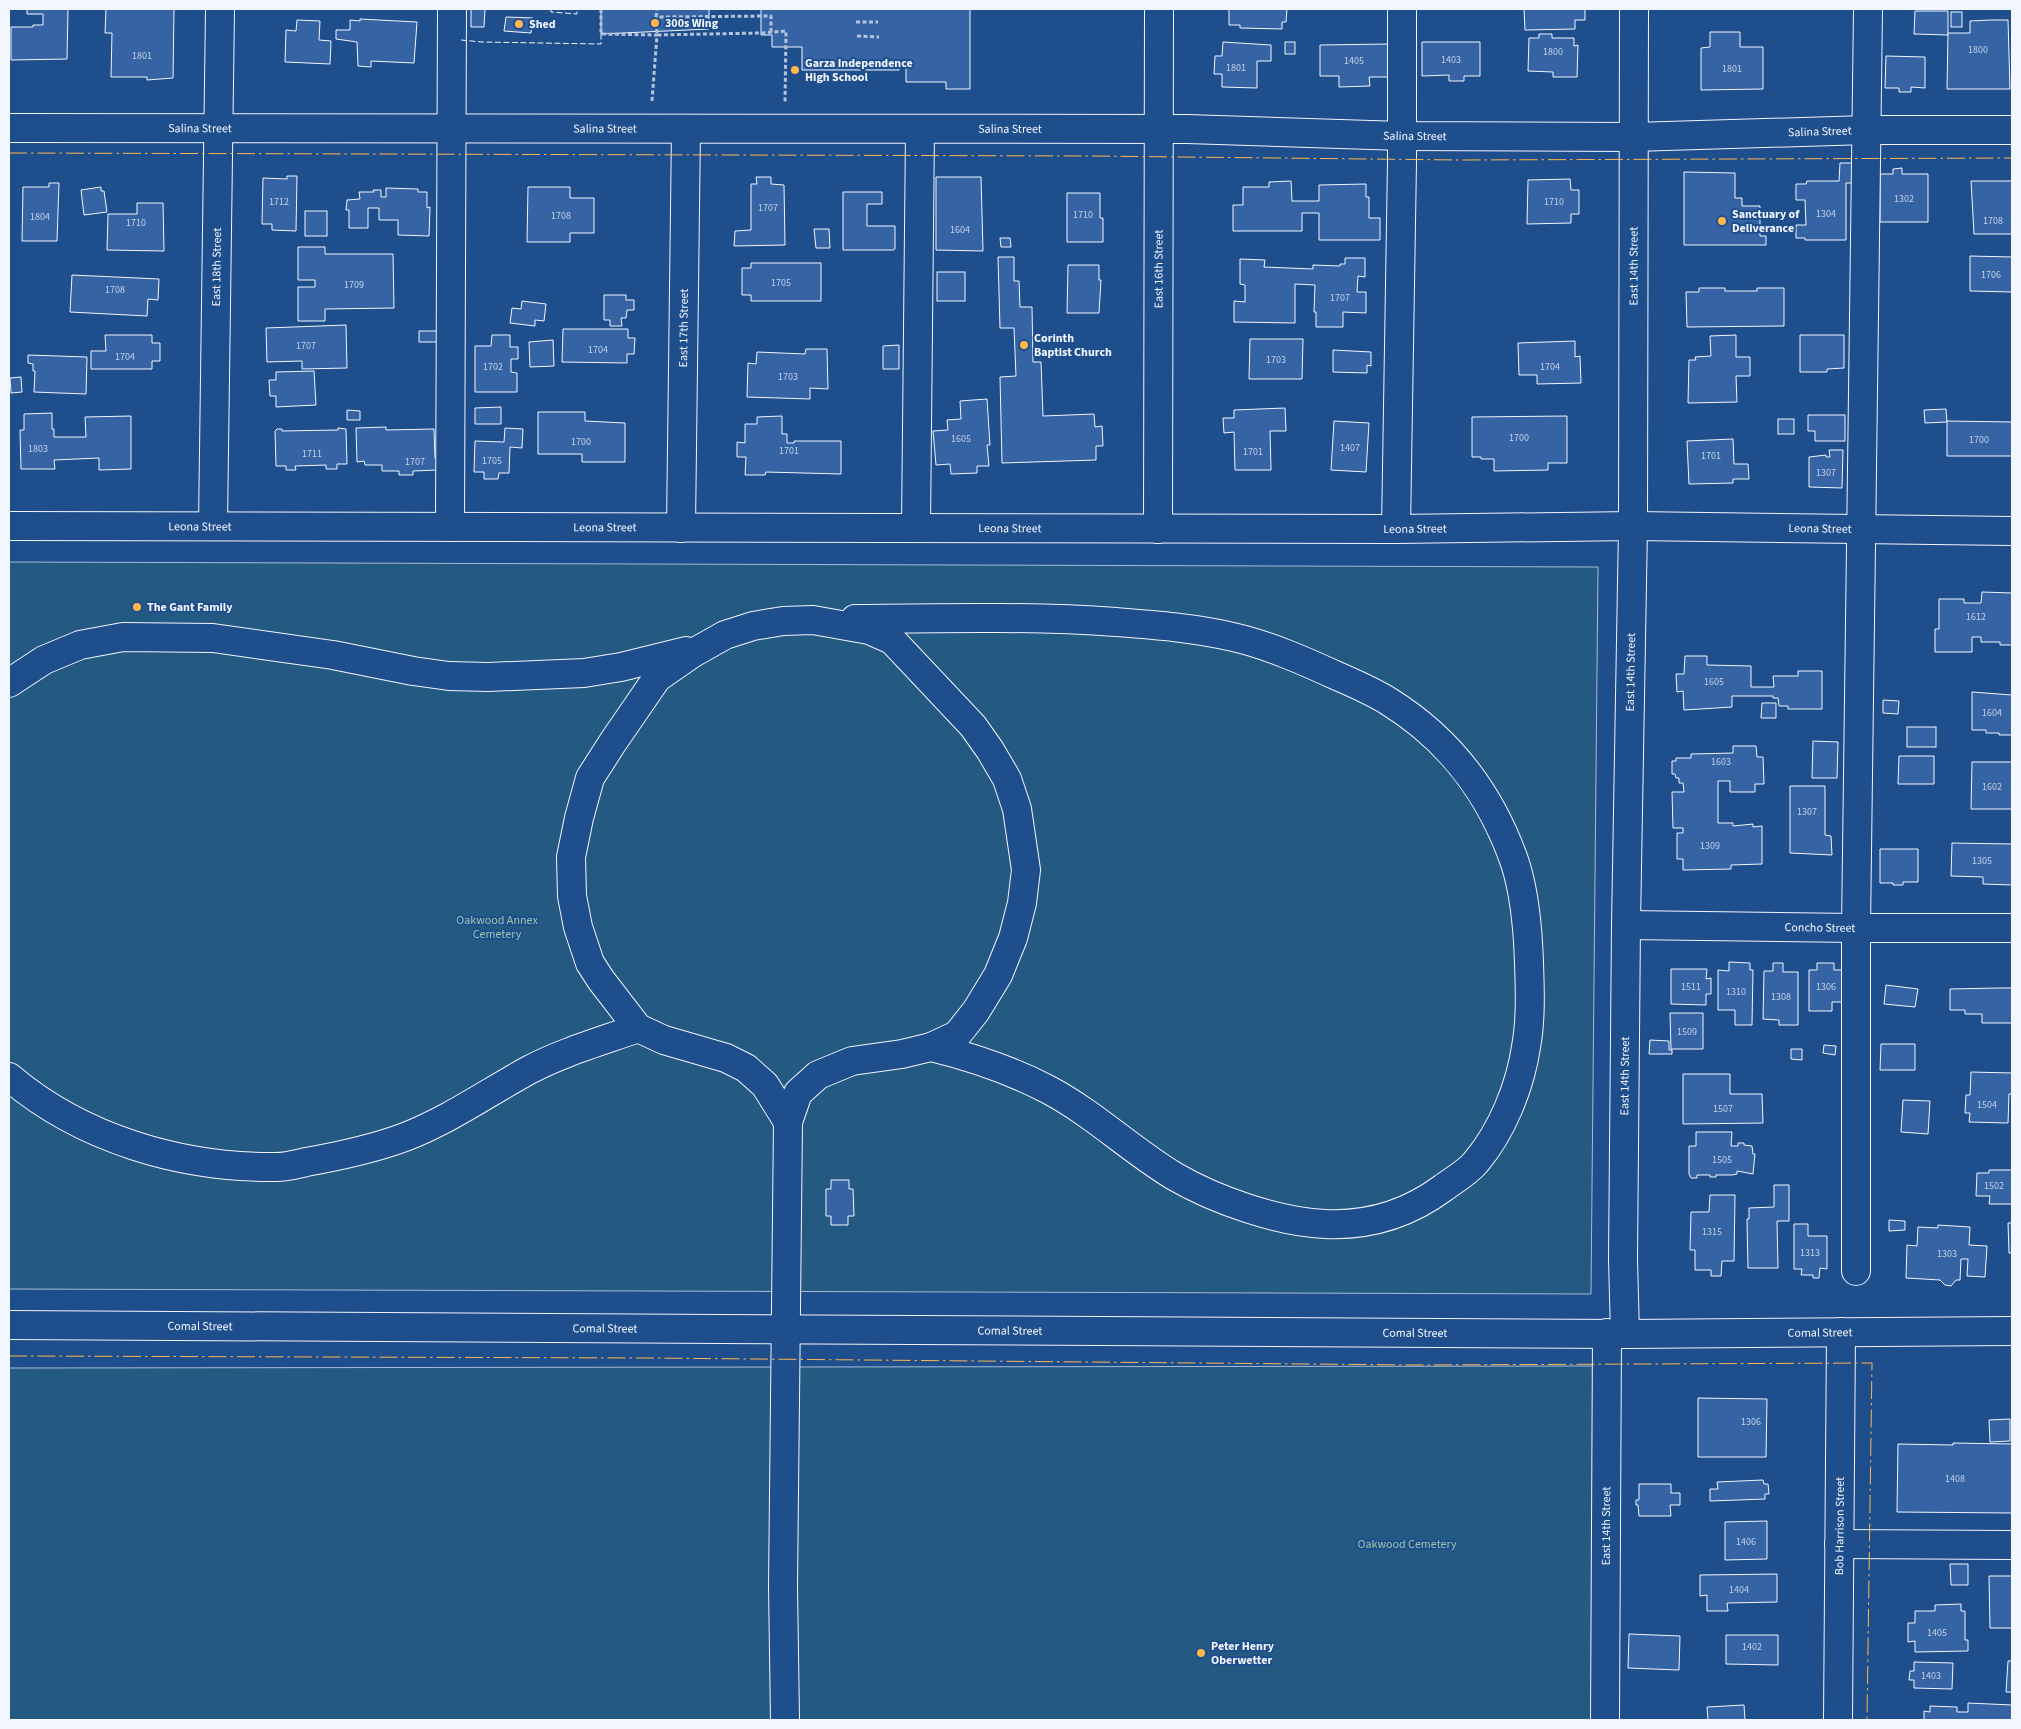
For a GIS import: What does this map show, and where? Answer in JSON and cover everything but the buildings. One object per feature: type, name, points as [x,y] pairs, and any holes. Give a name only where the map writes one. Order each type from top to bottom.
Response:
[{"type":"street","name":"East 18th Street","points":[[213,525],[220,9]]},
{"type":"street","points":[[450,527],[452,9]]},
{"type":"street","name":"East 16th Street","points":[[1158,528],[1159,9]]},
{"type":"street","points":[[1396,529],[1402,9]]},
{"type":"street","name":"East 14th Street","points":[[1605,1720],[1616,1334],[1623,1259],[1626,925],[1633,526],[1634,9]]},
{"type":"street","points":[[1856,1270],[1856,928],[1868,9]]},
{"type":"street","name":"Salina Street","points":[[9,128],[1158,129],[1402,136],[1634,137],[1867,130],[2012,130]]},
{"type":"street","name":"East 17th Street","points":[[681,528],[686,129]]},
{"type":"street","points":[[916,528],[920,129]]},
{"type":"street","name":"Leona Street","points":[[9,526],[1396,529],[1633,526],[2012,531]]},
{"type":"street","points":[[788,1122],[765,1085],[746,1068],[726,1058],[664,1040],[638,1028],[590,963],[578,927],[572,896],[571,857],[590,778],[657,678],[704,646],[725,635],[753,626],[782,621],[1010,617],[1126,623],[1193,630],[1234,637],[1291,656],[1386,700],[1421,725],[1453,752],[1482,791],[1516,865],[1524,904],[1530,1000],[1527,1047],[1516,1088],[1496,1134],[1474,1165],[1435,1194],[1405,1212],[1363,1222],[1324,1224],[1277,1217],[1233,1204],[1176,1177],[1052,1091],[973,1057],[931,1047]]},
{"type":"street","points":[[785,1720],[783,1576],[788,1122],[798,1093],[818,1075],[852,1061],[902,1054],[931,1047],[957,1035],[976,1011],[998,975],[1013,938],[1022,903],[1026,870],[1017,809],[1007,779],[973,726],[892,640],[869,630],[813,620]]},
{"type":"street","points":[[9,683],[44,660],[80,645],[123,637],[213,638],[333,655],[413,671],[450,676],[488,677],[584,672],[621,667],[704,646]]},
{"type":"street","name":"Concho Street","points":[[1626,925],[2012,928]]},
{"type":"street","points":[[9,1077],[20,1087],[71,1120],[123,1142],[168,1156],[218,1164],[278,1167],[363,1151],[405,1137],[443,1120],[530,1070],[567,1054],[638,1028]]},
{"type":"street","name":"Comal Street","points":[[9,1325],[1616,1334],[2012,1331]]},
{"type":"street","name":"Bob Harrison Street","points":[[1838,1720],[1841,1332]]},
{"type":"street","points":[[1839,1544],[2012,1545]]},
{"type":"path","points":[[601,9],[601,34],[656,35],[786,31],[785,105]]},
{"type":"path","points":[[652,105],[657,10]]},
{"type":"path","points":[[656,17],[771,16],[771,32]]},
{"type":"path","points":[[856,22],[878,22]]},
{"type":"path","points":[[857,36],[879,37]]},
{"type":"green space","name":"Oakwood Annex Cemetery","points":[[9,562],[1598,567],[1591,1294],[9,1289]]},
{"type":"green space","name":"Oakwood Cemetery","points":[[1595,1366],[1596,1720],[9,1720],[9,1368]]},
{"type":"fence","points":[[551,9],[551,12],[577,14],[577,9]]},
{"type":"fence","points":[[461,40],[601,44],[601,34]]},
{"type":"power","points":[[9,153],[1091,156],[1459,160],[2012,158]]},
{"type":"power","points":[[9,1356],[645,1358],[1417,1365],[1872,1363],[1867,1720]]},
{"type":"place","name":"300s Wing","points":[[655,23]]},
{"type":"place","name":"Shed","points":[[519,24]]},
{"type":"place","name":"Garza Independence High School","points":[[795,70]]},
{"type":"place","name":"Sanctuary of Deliverance","points":[[1722,221]]},
{"type":"place","name":"Corinth Baptist Church","points":[[1024,345]]},
{"type":"place","name":"The Gant Family","points":[[137,607]]},
{"type":"place","name":"Peter Henry Oberwetter","points":[[1201,1653]]}]
